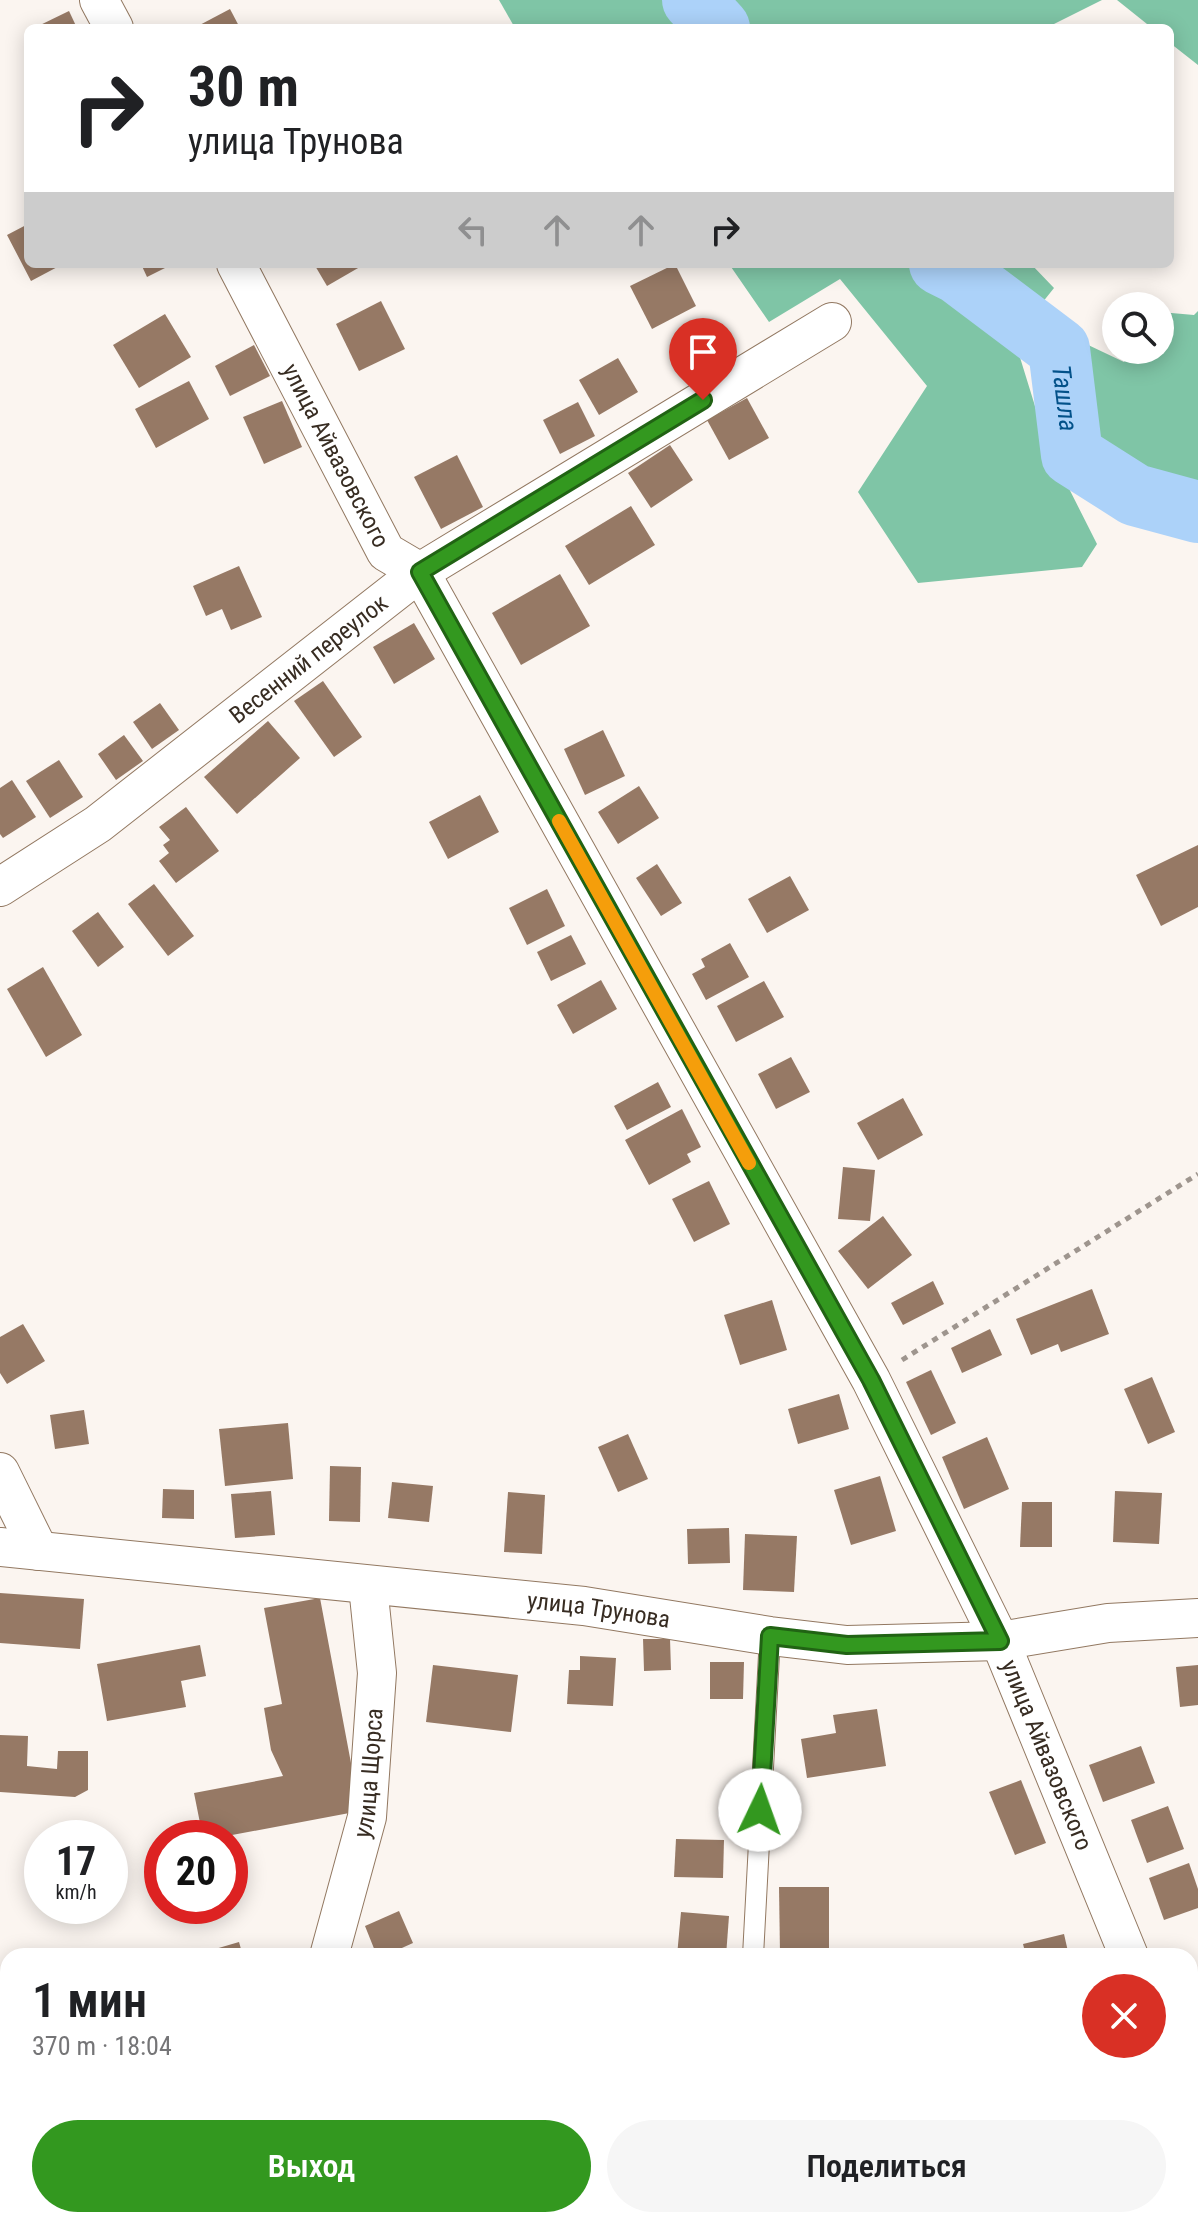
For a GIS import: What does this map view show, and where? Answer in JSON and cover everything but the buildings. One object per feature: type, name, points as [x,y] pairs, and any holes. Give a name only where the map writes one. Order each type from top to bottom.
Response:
[{"type":"street","points":[[99,0],[112,24]]},
{"type":"street","name":"улица Айвазовского","points":[[238,268],[386,552],[420,572],[871,1380],[1000,1641],[1126,1948]]},
{"type":"street","name":"Весенний переулок","points":[[0,887],[98,824],[420,572],[832,322]]},
{"type":"street","points":[[0,1472],[39,1551]]},
{"type":"street","name":"улица Трунова","points":[[0,1547],[584,1606],[847,1645],[1000,1641],[1108,1623],[1198,1618]]},
{"type":"street","name":"улица Щорса","points":[[331,1948],[367,1817],[377,1673],[368,1586]]},
{"type":"lane","points":[[753,1948],[770,1636]]},
{"type":"path","points":[[871,1380],[1198,1174]]},
{"type":"green space","points":[[499,0],[1102,0],[1054,24],[513,24]]},
{"type":"green space","points":[[1117,0],[1198,0],[1198,65],[1174,46],[1174,24],[1147,24]]},
{"type":"green space","points":[[732,268],[1035,268],[1054,288],[1014,338],[1047,445],[1097,544],[1082,567],[918,583],[858,492],[927,386],[840,279],[769,322]]},
{"type":"green space","points":[[1198,311],[1198,525],[1084,438],[1075,394],[1084,343],[1102,352],[1102,364],[1174,364],[1174,313],[1194,315]]},
{"type":"waterway","name":"Ташла","points":[[693,0],[715,24]]},
{"type":"waterway","name":"Ташла","points":[[948,268],[1059,349],[1072,455],[1135,495],[1198,512]]},
{"type":"slow traffic","points":[[559,821],[749,1163]]},
{"type":"route","points":[[703,400],[420,572],[871,1380],[1000,1641],[847,1645],[770,1636],[760,1810]]}]
